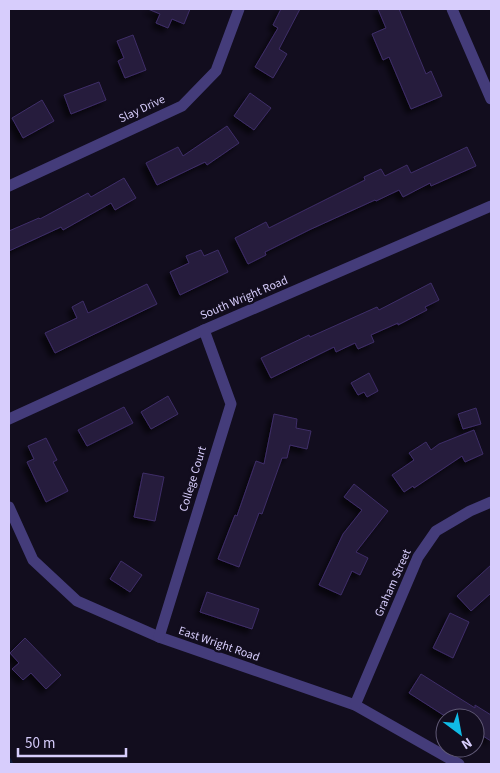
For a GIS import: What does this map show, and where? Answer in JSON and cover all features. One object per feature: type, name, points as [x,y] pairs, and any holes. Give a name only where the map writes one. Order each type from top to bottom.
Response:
[{"type":"street","name":"Slay Drive","points":[[9,186],[182,106],[216,72],[239,9]]},
{"type":"street","points":[[452,9],[491,99]]},
{"type":"street","name":"South Wright Road","points":[[9,419],[204,330],[491,206]]},
{"type":"street","name":"College Court","points":[[158,637],[231,404],[204,330]]},
{"type":"street","name":"Graham Street","points":[[354,705],[418,557],[436,531],[470,511],[491,502]]},
{"type":"street","name":"East Wright Road","points":[[9,507],[33,560],[77,601],[158,637],[354,705],[459,764]]},
{"type":"building","points":[[148,9],[190,9],[184,24],[172,19],[168,28],[156,23],[160,14]]},
{"type":"building","points":[[281,9],[300,9],[279,49],[287,54],[273,78],[255,67],[278,28],[273,25]]},
{"type":"building","points":[[378,9],[399,9],[426,74],[431,71],[442,96],[411,109],[389,57],[383,60],[372,34],[386,28]]},
{"type":"building","points":[[133,35],[146,70],[125,78],[118,61],[124,58],[117,41]]},
{"type":"building","points":[[99,82],[106,100],[71,114],[64,95]]},
{"type":"building","points":[[250,93],[271,108],[254,130],[234,116]]},
{"type":"building","points":[[42,100],[54,121],[23,138],[12,118]]},
{"type":"building","points":[[227,126],[239,143],[207,165],[205,162],[157,185],[146,163],[178,147],[183,156]]},
{"type":"building","points":[[467,147],[476,166],[431,186],[430,183],[403,197],[399,190],[375,200],[265,252],[266,255],[248,264],[235,238],[266,222],[269,228],[365,180],[364,177],[381,169],[385,176],[407,165],[411,173]]},
{"type":"building","points":[[124,178],[136,198],[115,210],[111,203],[63,230],[61,227],[9,251],[9,231],[40,219],[88,193],[91,197]]},
{"type":"building","points":[[201,250],[204,256],[218,250],[228,272],[180,295],[170,272],[189,263],[186,256]]},
{"type":"building","points":[[431,283],[439,300],[425,307],[427,310],[398,325],[398,323],[371,335],[374,342],[358,349],[355,343],[336,352],[334,347],[271,378],[261,358],[309,335],[310,337],[377,307],[379,310]]},
{"type":"building","points":[[147,284],[157,304],[55,353],[45,333],[77,318],[72,307],[83,301],[88,313]]},
{"type":"building","points":[[369,373],[378,391],[367,397],[364,392],[358,395],[351,383]]},
{"type":"building","points":[[168,396],[178,414],[151,429],[141,412]]},
{"type":"building","points":[[124,407],[133,423],[87,446],[78,430]]},
{"type":"building","points":[[476,408],[481,424],[463,429],[458,414]]},
{"type":"building","points":[[274,414],[297,419],[296,428],[311,431],[307,449],[290,445],[287,458],[282,458],[262,514],[259,513],[239,567],[218,559],[235,515],[237,516],[256,461],[264,464]]},
{"type":"building","points":[[474,430],[483,454],[465,462],[462,456],[414,488],[413,486],[404,492],[392,475],[414,460],[409,453],[426,442],[431,450],[439,444]]},
{"type":"building","points":[[46,438],[57,460],[53,462],[68,491],[46,502],[27,462],[34,459],[28,446]]},
{"type":"building","points":[[143,473],[164,477],[155,521],[134,517]]},
{"type":"building","points":[[354,484],[388,511],[356,552],[368,558],[360,575],[352,571],[341,595],[319,585],[343,534],[362,510],[344,497]]},
{"type":"building","points":[[121,561],[142,575],[130,592],[110,579]]},
{"type":"building","points":[[491,565],[491,593],[471,611],[457,596]]},
{"type":"building","points":[[207,592],[259,609],[252,629],[200,612]]},
{"type":"building","points":[[450,613],[469,622],[453,658],[433,648]]},
{"type":"building","points":[[25,638],[61,675],[46,689],[31,673],[23,680],[12,669],[19,663],[10,653]]},
{"type":"building","points":[[421,674],[475,708],[435,708],[435,710],[409,693]]},
{"type":"building","points":[[485,711],[491,715],[491,741],[485,737]]},
{"type":"waterway","points":[[9,760],[11,764]]}]
